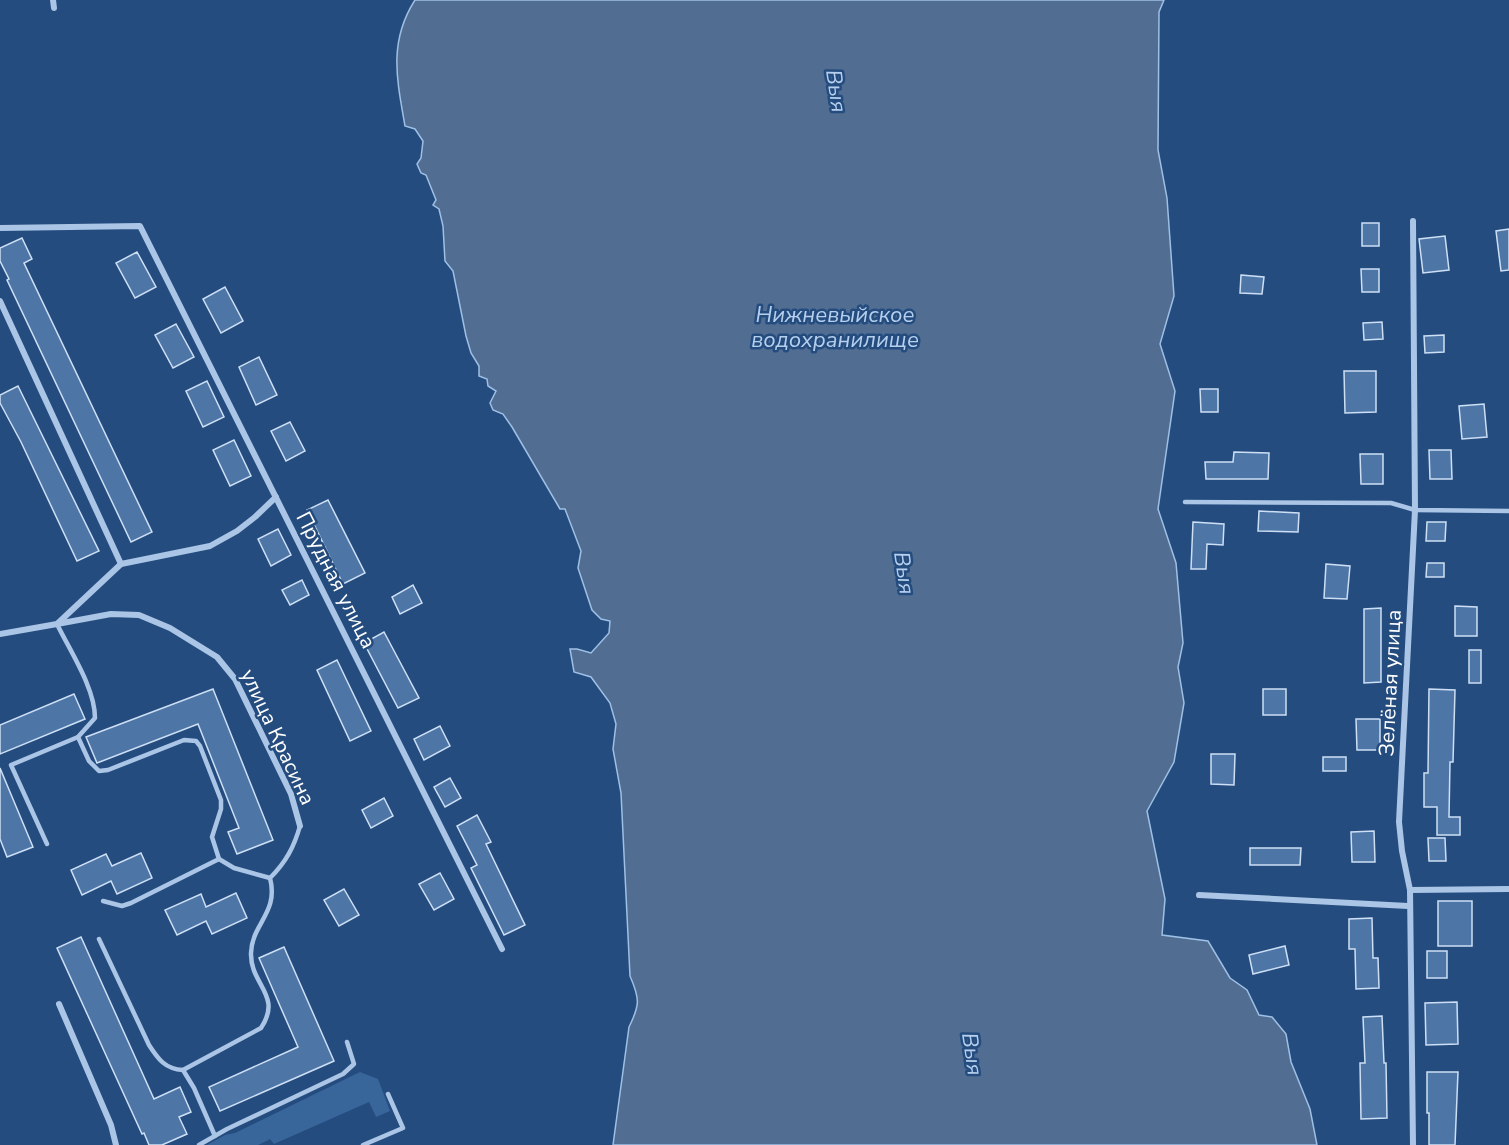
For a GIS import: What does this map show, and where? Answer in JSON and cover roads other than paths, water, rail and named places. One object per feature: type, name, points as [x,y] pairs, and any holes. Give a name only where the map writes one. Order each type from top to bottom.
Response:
[{"type":"street","points":[[53,0],[54,8]]},
{"type":"street","name":"Зелёная улица","points":[[1413,221],[1415,510],[1399,822],[1410,890],[1408,906],[1413,1145]]},
{"type":"street","name":"Прудная улица","points":[[0,228],[140,226],[502,949]]},
{"type":"street","points":[[0,301],[121,564]]},
{"type":"street","points":[[57,624],[121,564],[210,546],[237,531],[276,496]]},
{"type":"street","name":"улица Красина","points":[[0,634],[111,614],[139,615],[170,628],[217,657],[235,680],[291,794],[300,826]]},
{"type":"street","points":[[1410,890],[1509,889]]},
{"type":"street","points":[[1199,895],[1408,906]]},
{"type":"street","points":[[59,1004],[111,1125],[116,1145]]},
{"type":"lane","points":[[1185,502],[1391,503],[1415,510],[1509,512]]},
{"type":"lane","points":[[47,844],[11,765],[78,737],[95,718],[95,707],[91,694],[57,624]]},
{"type":"lane","points":[[78,737],[89,762],[99,771],[117,768],[184,740],[196,741],[221,800],[221,809],[212,837],[219,859],[234,868],[270,878]]},
{"type":"lane","points":[[270,878],[282,866],[294,847],[300,826]]},
{"type":"lane","points":[[103,901],[122,906],[131,903],[219,859]]},
{"type":"lane","points":[[99,939],[148,1045],[158,1060],[166,1066],[183,1070],[261,1028],[268,1017],[270,1010],[268,1000],[253,969],[251,951],[253,939],[267,915],[273,896],[270,878]]},
{"type":"lane","points":[[199,1145],[343,1074],[354,1064],[347,1042]]},
{"type":"lane","points":[[183,1070],[194,1088],[215,1136]]},
{"type":"lane","points":[[363,1145],[403,1128],[388,1094]]},
{"type":"water","name":"Нижневыйское водохранилище","points":[[415,0],[1164,0],[1159,12],[1158,150],[1167,198],[1174,296],[1160,344],[1175,391],[1158,509],[1176,563],[1183,643],[1178,667],[1184,703],[1174,762],[1147,811],[1165,899],[1162,935],[1208,941],[1230,978],[1247,990],[1259,1015],[1272,1017],[1286,1034],[1291,1062],[1310,1109],[1317,1145],[613,1145],[629,1027],[637,1007],[636,991],[630,976],[621,793],[613,749],[616,724],[610,703],[591,677],[574,672],[570,649],[591,653],[609,633],[610,621],[601,619],[592,610],[578,568],[581,551],[565,509],[560,509],[503,414],[493,410],[490,403],[496,391],[488,386],[487,379],[479,376],[479,366],[471,353],[453,271],[445,261],[443,226],[439,209],[433,205],[436,200],[426,175],[421,173],[417,164],[421,158],[423,141],[415,129],[405,126],[399,93],[398,46],[406,16]]},
{"type":"water label","name":"Выя","points":[[836,91]]},
{"type":"water label","name":"Выя","points":[[904,573]]},
{"type":"water label","name":"Выя","points":[[972,1054]]}]
